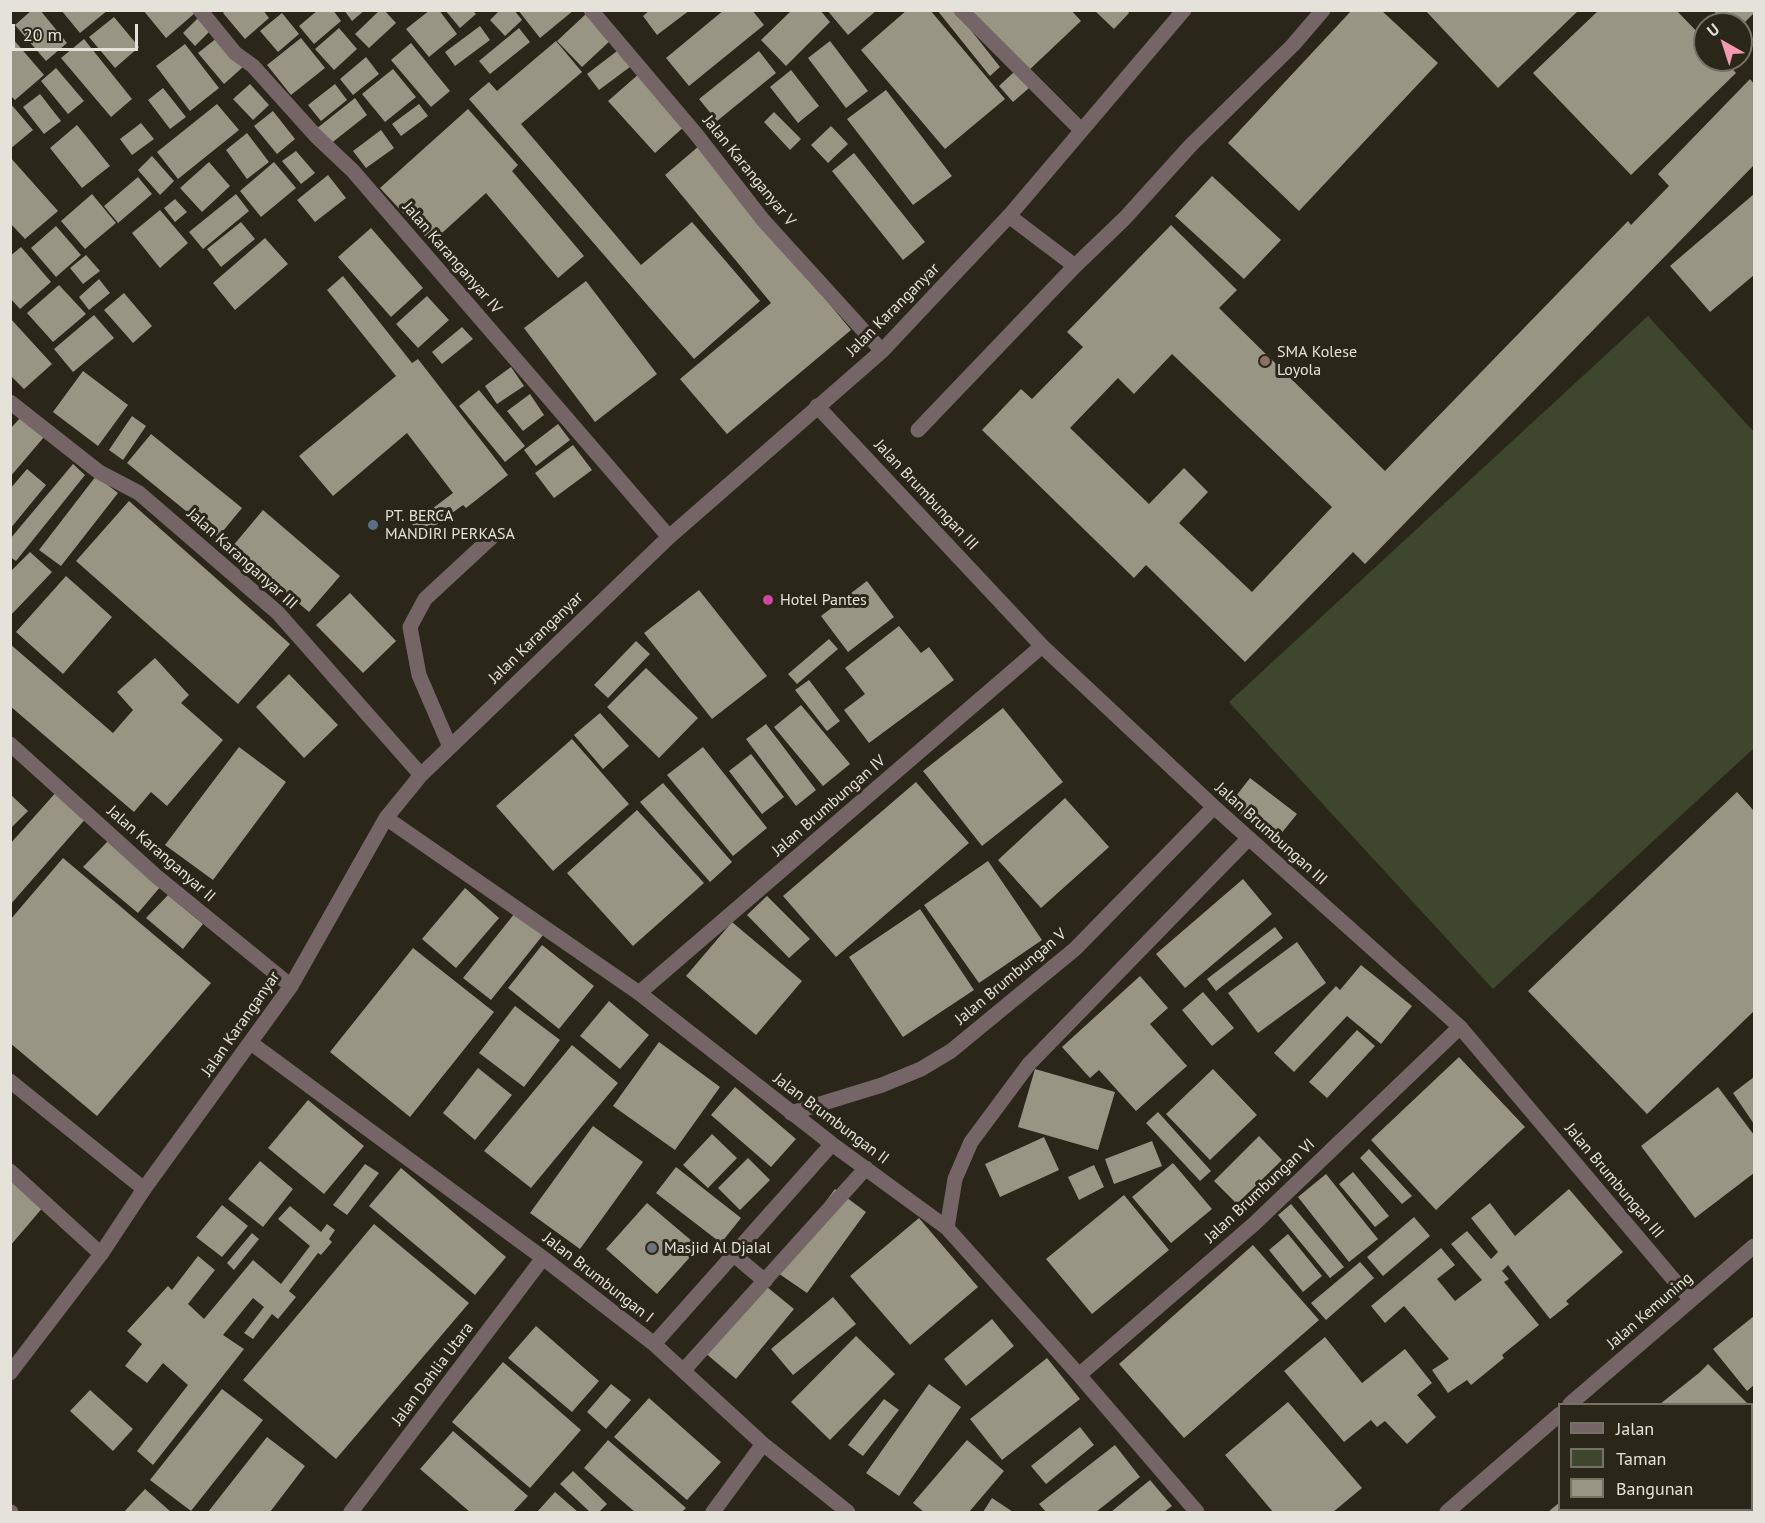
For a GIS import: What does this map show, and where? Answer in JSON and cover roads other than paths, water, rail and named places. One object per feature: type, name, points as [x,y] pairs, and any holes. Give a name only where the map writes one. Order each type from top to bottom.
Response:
[{"type":"street","name":"Jalan Karanganyar IV","points":[[200,10],[235,53],[253,66],[316,136],[353,171],[669,537]]},
{"type":"street","name":"Jalan Karanganyar V","points":[[591,10],[696,134],[763,220],[882,351]]},
{"type":"street","points":[[961,10],[1081,130]]},
{"type":"street","name":"Jalan Karanganyar","points":[[10,1373],[101,1254],[144,1189],[291,986],[386,818],[421,775],[669,537],[882,351],[1009,216],[1184,10]]},
{"type":"street","points":[[918,430],[1075,266],[1125,218],[1191,145],[1293,45],[1323,10]]},
{"type":"street","points":[[1009,216],[1075,266]]},
{"type":"street","name":"Jalan Karanganyar III","points":[[10,402],[99,472],[139,493],[278,613],[421,775]]},
{"type":"street","name":"Jalan Brumbungan III","points":[[817,406],[1042,646],[1214,807],[1460,1027],[1690,1299]]},
{"type":"street","points":[[450,747],[419,675],[410,627],[424,599],[493,536]]},
{"type":"street","name":"Jalan Brumbungan IV","points":[[639,993],[1042,646]]},
{"type":"street","name":"Jalan Karanganyar II","points":[[10,744],[156,876],[291,986]]},
{"type":"street","name":"Jalan Brumbungan V","points":[[792,1113],[882,1085],[921,1069],[951,1051],[1075,949],[1214,807]]},
{"type":"street","name":"Jalan Brumbungan II","points":[[386,818],[639,993],[832,1144],[947,1228],[1079,1375],[1197,1512]]},
{"type":"street","points":[[947,1228],[955,1179],[971,1142],[1029,1064],[1249,838]]},
{"type":"street","name":"Jalan Brumbungan VI","points":[[1079,1375],[1254,1224],[1460,1027]]},
{"type":"street","name":"Jalan Brumbungan I","points":[[251,1043],[543,1258],[654,1344],[763,1444],[848,1512]]},
{"type":"street","points":[[10,1081],[144,1189]]},
{"type":"street","points":[[654,1344],[832,1144]]},
{"type":"street","points":[[683,1371],[866,1168]]},
{"type":"street","points":[[10,1171],[101,1254]]},
{"type":"street","name":"Jalan Kemuning","points":[[1571,1403],[1690,1299],[1755,1246]]},
{"type":"street","points":[[734,1254],[765,1281]]},
{"type":"street","name":"Jalan Dahlia Utara","points":[[351,1512],[543,1258]]},
{"type":"street","points":[[1447,1512],[1558,1416]]},
{"type":"street","points":[[713,1512],[763,1444]]},
{"type":"place","name":"SMA Kolese Loyola","points":[[1265,361]]},
{"type":"place","name":"PT. BERCA MANDIRI PERKASA","points":[[373,525]]},
{"type":"place","name":"Hotel Pantes","points":[[768,600]]},
{"type":"place","name":"Masjid Al Djalal","points":[[652,1248]]}]
